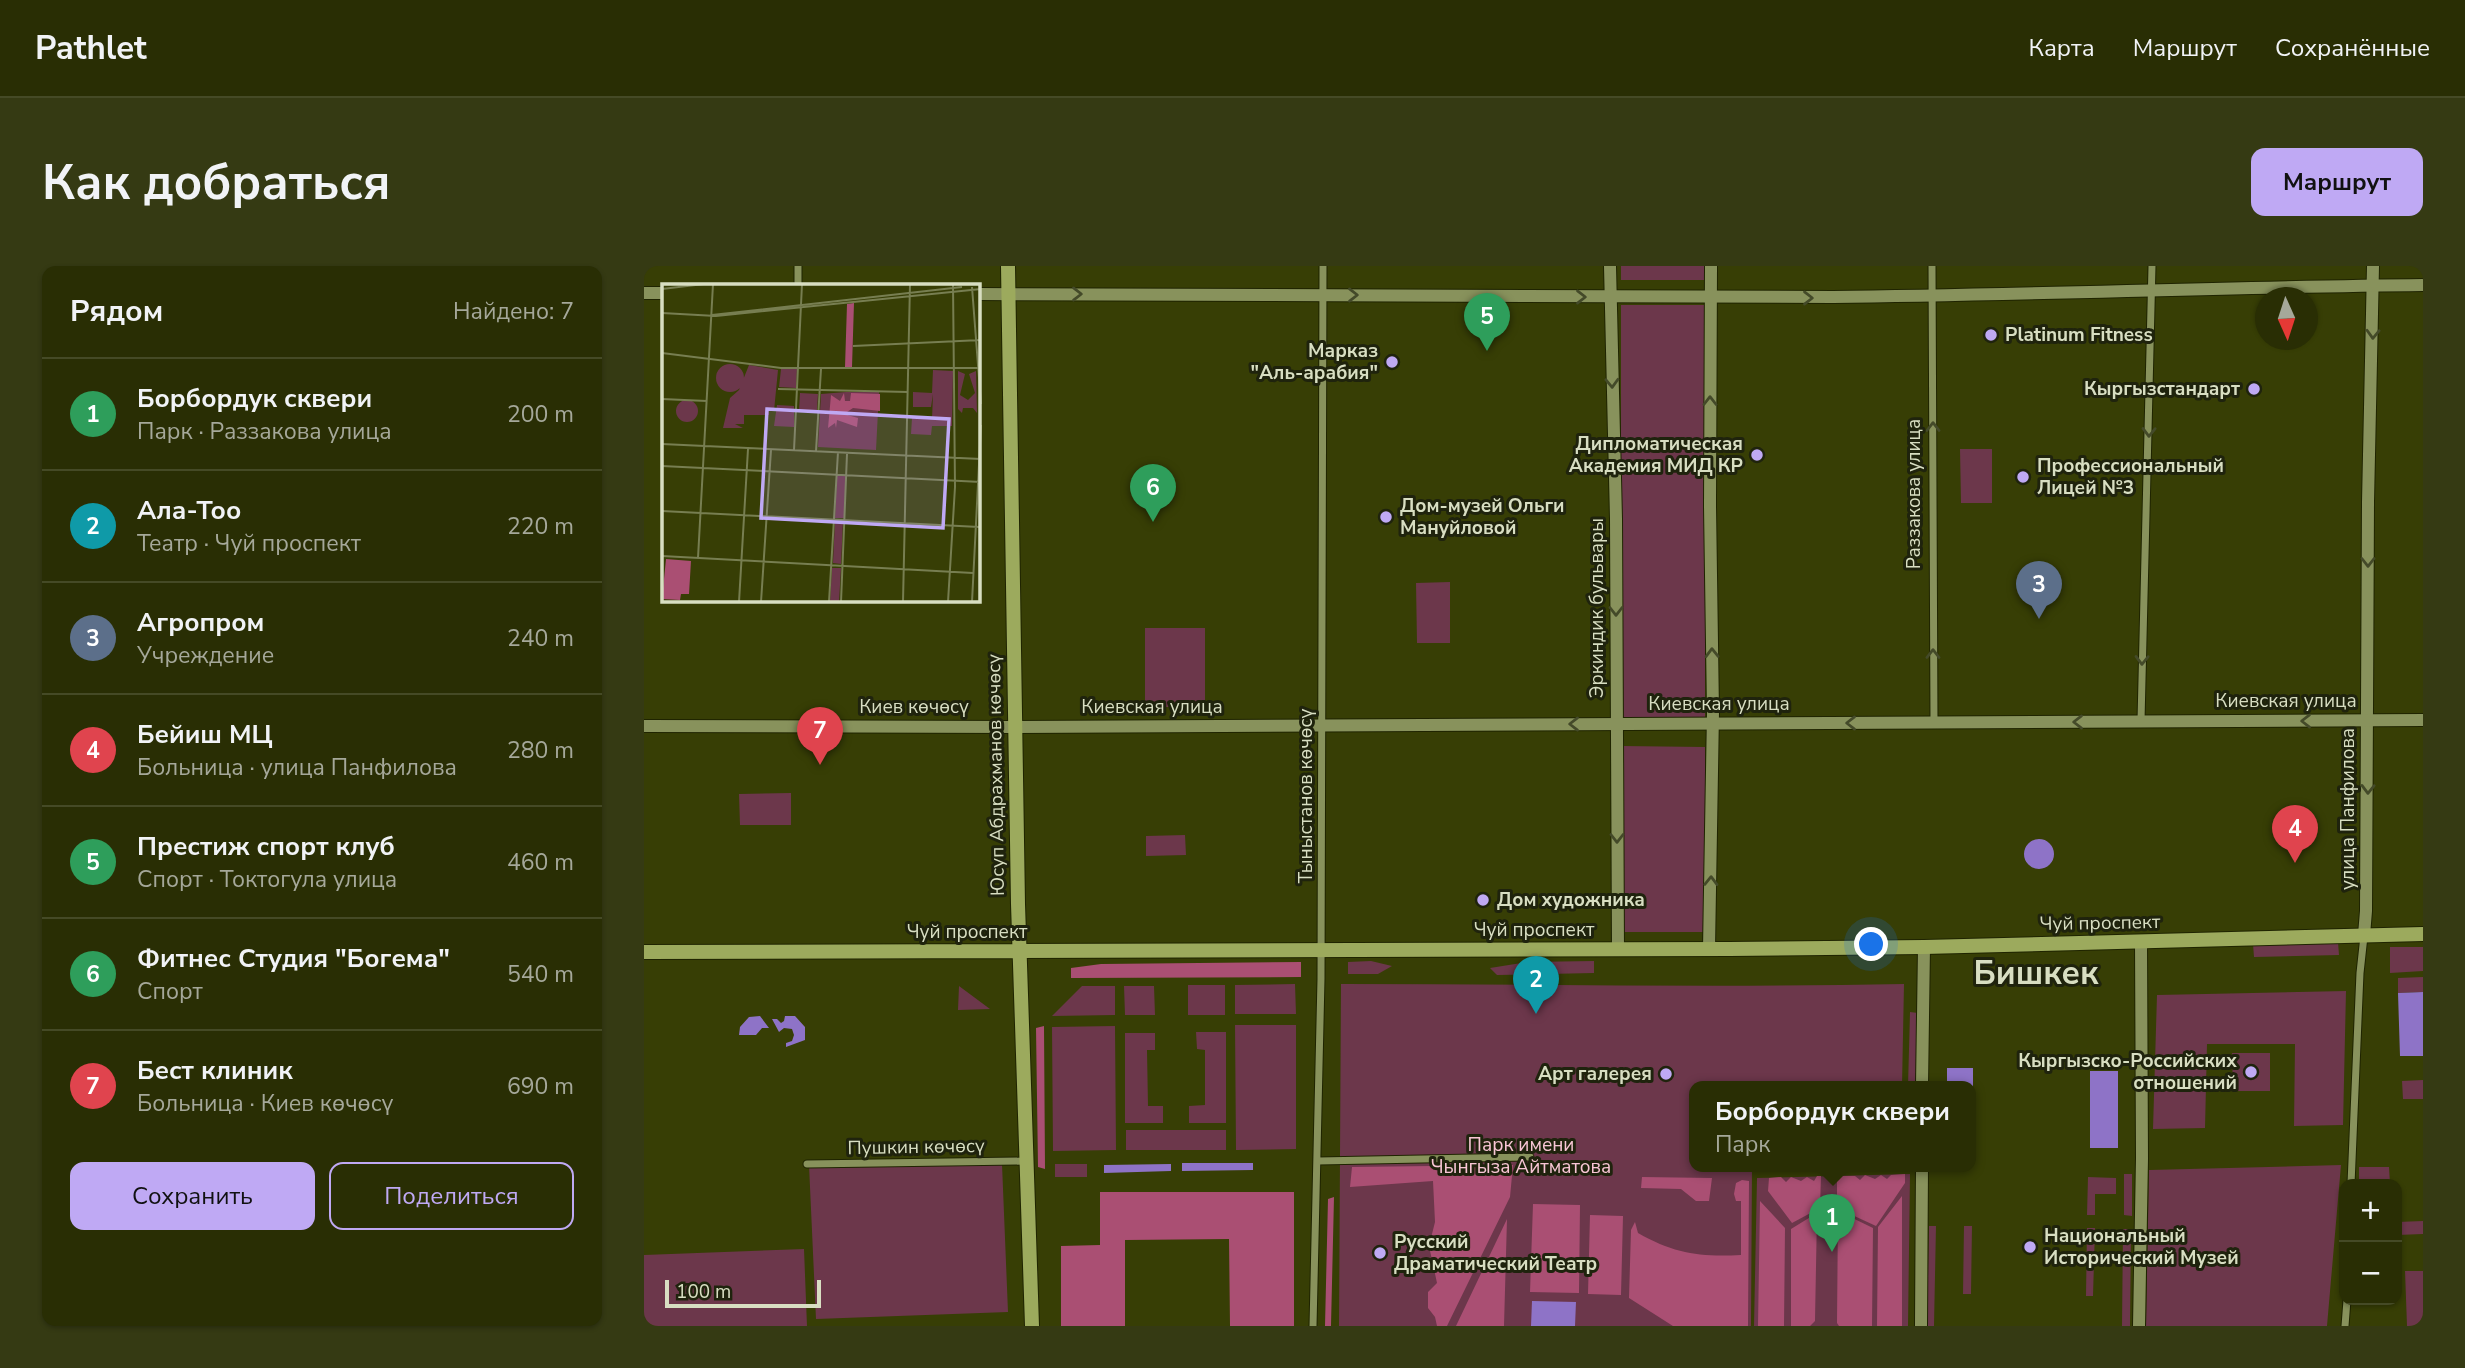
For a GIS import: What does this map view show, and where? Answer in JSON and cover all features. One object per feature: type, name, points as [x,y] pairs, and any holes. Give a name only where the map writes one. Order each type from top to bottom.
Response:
[{"type":"main road","name":"Юсуп Абдрахманов көчөсү","points":[[1008,266],[1019,952],[1032,1326]]},
{"type":"main road","name":"Эркиндик бульвары","points":[[1610,266],[1616,519],[1618,950]]},
{"type":"main road","points":[[1709,949],[1713,723],[1711,266]]},
{"type":"main road","name":"улица Панфилова","points":[[2364,935],[2373,266]]},
{"type":"main road","points":[[980,294],[1710,298],[2423,285]]},
{"type":"main road","points":[[644,293],[662,293]]},
{"type":"main road","name":"Киевская улица","points":[[1015,727],[2423,720]]},
{"type":"main road","name":"Киев көчөсү","points":[[644,726],[1015,727]]},
{"type":"main road","name":"Чуй проспект","points":[[644,952],[1924,947],[2423,934]]},
{"type":"main road","points":[[2139,1326],[2142,1158],[2141,941]]},
{"type":"main road","points":[[1922,1081],[1924,947]]},
{"type":"main road","points":[[1921,1326],[1922,1172]]},
{"type":"street","points":[[798,266],[798,284]]},
{"type":"street","name":"Тыныстанов көчөсү","points":[[1313,1326],[1321,949],[1323,266]]},
{"type":"street","name":"Раззакова улица","points":[[1932,266],[1934,722]]},
{"type":"street","points":[[2141,721],[2152,266]]},
{"type":"street","name":"улица Панфилова","points":[[2351,1179],[2364,935]]},
{"type":"street","points":[[1318,1161],[1530,1157]]},
{"type":"street","name":"Пушкин көчөсү","points":[[807,1164],[1026,1161]]},
{"type":"street","points":[[2345,1326],[2347,1305]]},
{"type":"green space","points":[[1621,266],[1705,266],[1705,280],[1621,280]]},
{"type":"green space","points":[[1621,305],[1705,305],[1705,721],[1621,721]]},
{"type":"green space","points":[[1960,449],[1992,449],[1992,503],[1961,503]]},
{"type":"green space","points":[[1450,582],[1450,643],[1417,643],[1416,583]]},
{"type":"green space","points":[[1145,628],[1205,628],[1205,707],[1145,707]]},
{"type":"green space","points":[[1621,746],[1705,747],[1705,932],[1621,932]]},
{"type":"green space","points":[[791,793],[791,825],[740,825],[739,794]]},
{"type":"green space","points":[[1185,835],[1186,855],[1146,856],[1146,836]]},
{"type":"green space","points":[[2338,942],[2339,955],[2254,957],[2253,944]]},
{"type":"green space","points":[[2390,947],[2423,947],[2423,971],[2390,973]]},
{"type":"green space","points":[[1371,961],[1392,966],[1378,974],[1348,974],[1348,962]]},
{"type":"green space","points":[[1594,961],[1594,973],[1497,975],[1490,968],[1527,962]]},
{"type":"green space","points":[[2423,977],[2423,992],[2398,993],[2398,978]]},
{"type":"green space","points":[[1295,984],[1296,1014],[1235,1014],[1235,985]]},
{"type":"green space","name":"Парк имени Чынгыза Айтматова","points":[[1341,984],[1904,984],[1902,1081],[1689,1081],[1689,1172],[1752,1172],[1751,1326],[1339,1326]]},
{"type":"green space","points":[[1188,985],[1225,985],[1225,1015],[1188,1015]]},
{"type":"green space","points":[[959,986],[990,1009],[958,1010]]},
{"type":"green space","points":[[1082,986],[1115,986],[1115,1015],[1052,1016]]},
{"type":"green space","points":[[1124,986],[1154,986],[1155,1015],[1125,1015]]},
{"type":"green space","points":[[2346,991],[2343,1125],[2294,1126],[2295,1044],[2207,1044],[2205,1128],[2153,1129],[2157,995]]},
{"type":"green space","points":[[1910,1012],[1918,1013],[1918,1081],[1908,1081]]},
{"type":"green space","points":[[1235,1025],[1296,1025],[1296,1149],[1236,1150]]},
{"type":"green space","points":[[1115,1026],[1116,1150],[1053,1151],[1052,1027]]},
{"type":"green space","points":[[1196,1032],[1226,1032],[1226,1123],[1189,1123],[1189,1106],[1205,1105],[1205,1050],[1197,1049]]},
{"type":"green space","points":[[1125,1033],[1155,1033],[1155,1050],[1147,1050],[1148,1106],[1163,1106],[1163,1123],[1125,1123]]},
{"type":"green space","points":[[2232,1053],[2270,1053],[2270,1091],[2233,1091]]},
{"type":"green space","points":[[2423,1080],[2423,1099],[2403,1099],[2402,1081]]},
{"type":"green space","points":[[1126,1130],[1226,1130],[1226,1150],[1126,1150]]},
{"type":"green space","points":[[1002,1164],[1008,1312],[816,1319],[809,1165]]},
{"type":"green space","points":[[1055,1164],[1087,1164],[1087,1177],[1055,1177]]},
{"type":"green space","points":[[2341,1165],[2327,1326],[2146,1326],[2149,1170]]},
{"type":"green space","points":[[2359,1167],[2389,1167],[2390,1179],[2359,1179]]},
{"type":"green space","points":[[1910,1174],[1908,1326],[1754,1326],[1757,1178]]},
{"type":"green space","points":[[2124,1174],[2132,1174],[2132,1216],[2124,1215]]},
{"type":"green space","points":[[2088,1177],[2116,1178],[2116,1194],[2095,1194],[2095,1215],[2087,1215]]},
{"type":"green space","points":[[2423,1221],[2423,1234],[2402,1235],[2402,1222]]},
{"type":"green space","points":[[1929,1226],[1936,1226],[1934,1326],[1927,1326]]},
{"type":"green space","points":[[1964,1226],[1972,1226],[1971,1294],[1963,1294]]},
{"type":"green space","points":[[2087,1228],[2095,1228],[2093,1296],[2086,1296]]},
{"type":"green space","points":[[2123,1229],[2131,1229],[2130,1326],[2122,1326]]},
{"type":"green space","points":[[804,1249],[807,1326],[644,1326],[644,1255]]},
{"type":"green space","points":[[2405,1271],[2423,1271],[2423,1326],[2407,1326]]},
{"type":"shaded area","points":[[2039,839],[2045,840],[2053,848],[2053,860],[2045,868],[2039,869],[2033,868],[2025,860],[2024,854],[2025,848],[2033,840]]},
{"type":"shaded area","points":[[1301,962],[1301,977],[1071,978],[1071,968],[1101,964]]},
{"type":"shaded area","points":[[2423,992],[2423,1056],[2400,1056],[2398,993]]},
{"type":"shaded area","points":[[760,1016],[769,1028],[762,1028],[756,1035],[739,1035],[740,1027],[749,1017]]},
{"type":"shaded area","points":[[785,1016],[795,1016],[805,1027],[805,1040],[786,1047],[786,1043],[792,1041],[794,1035],[792,1029],[784,1028],[779,1032],[772,1019],[781,1023]]},
{"type":"shaded area","points":[[1044,1026],[1045,1169],[1038,1167],[1036,1028]]},
{"type":"shaded area","points":[[1947,1068],[1973,1068],[1973,1081],[1947,1081]]},
{"type":"shaded area","points":[[2090,1071],[2118,1071],[2118,1148],[2090,1148]]},
{"type":"shaded area","points":[[1182,1163],[1253,1163],[1253,1170],[1182,1171]]},
{"type":"shaded area","points":[[1171,1164],[1171,1171],[1104,1173],[1104,1165]]},
{"type":"shaded area","points":[[1513,1165],[1510,1197],[1447,1326],[1437,1326],[1435,1317],[1428,1308],[1428,1292],[1437,1283],[1429,1246],[1435,1222],[1433,1181],[1350,1187],[1352,1167]]},
{"type":"shaded area","points":[[1905,1174],[1905,1183],[1876,1226],[1837,1208],[1837,1176],[1855,1176],[1860,1180],[1865,1175],[1875,1179],[1881,1175],[1887,1179],[1891,1175]]},
{"type":"shaded area","points":[[1817,1176],[1821,1176],[1820,1208],[1792,1223],[1768,1191],[1769,1178],[1781,1177],[1786,1182],[1791,1177],[1801,1181],[1807,1177],[1814,1181]]},
{"type":"shaded area","points":[[1642,1177],[1712,1178],[1709,1201],[1696,1201],[1681,1189],[1641,1188]]},
{"type":"shaded area","points":[[1749,1181],[1748,1326],[1673,1326],[1629,1298],[1631,1230],[1635,1222],[1638,1233],[1676,1250],[1713,1255],[1741,1255],[1741,1201],[1736,1201],[1734,1194],[1736,1183]]},
{"type":"shaded area","points":[[1100,1192],[1294,1192],[1294,1326],[1230,1326],[1229,1239],[1125,1240],[1125,1326],[1061,1326],[1061,1246],[1100,1245]]},
{"type":"shaded area","points":[[1902,1196],[1902,1326],[1877,1326],[1878,1227]]},
{"type":"shaded area","points":[[1334,1197],[1331,1326],[1325,1326],[1328,1199]]},
{"type":"shaded area","points":[[1760,1201],[1785,1228],[1784,1326],[1758,1326]]},
{"type":"shaded area","points":[[1533,1204],[1580,1205],[1579,1293],[1530,1292]]},
{"type":"shaded area","points":[[1838,1211],[1873,1228],[1872,1326],[1839,1326],[1837,1323]]},
{"type":"shaded area","points":[[1817,1213],[1815,1321],[1810,1326],[1791,1326],[1791,1229]]},
{"type":"shaded area","points":[[1590,1215],[1623,1216],[1621,1295],[1588,1294]]},
{"type":"shaded area","points":[[1507,1219],[1504,1326],[1456,1326]]},
{"type":"shaded area","points":[[1532,1301],[1576,1302],[1575,1326],[1531,1326]]},
{"type":"place","name":"Platinum Fitness","points":[[1991,335]]},
{"type":"place","name":"Престиж спорт клуб","points":[[1487,351]]},
{"type":"place","name":"Марказ \"Аль-арабия\"","points":[[1392,362]]},
{"type":"place","name":"Кыргызстандарт","points":[[2254,389]]},
{"type":"place","name":"Дипломатическая Академия МИД КР","points":[[1757,455]]},
{"type":"place","name":"Профессиональный Лицей №3","points":[[2023,477]]},
{"type":"place","name":"Дом-музей Ольги Мануйловой","points":[[1386,517]]},
{"type":"place","name":"Фитнес Студия \"Богема\"","points":[[1153,522]]},
{"type":"place","name":"Агропром","points":[[2039,619]]},
{"type":"place","name":"Бест клиник","points":[[820,765]]},
{"type":"place","name":"Бейиш МЦ","points":[[2295,863]]},
{"type":"place","name":"Дом художника","points":[[1483,900]]},
{"type":"place","name":"Ала-Тоо","points":[[1536,1014]]},
{"type":"place","name":"Кыргызско-Российских отношений","points":[[2251,1072]]},
{"type":"place","name":"Арт галерея","points":[[1666,1074]]},
{"type":"place","name":"Национальный Исторический Музей","points":[[2030,1247]]},
{"type":"place","name":"Борбордук сквери","points":[[1832,1252]]},
{"type":"place","name":"Русский Драматический Театр","points":[[1380,1253]]},
{"type":"district","name":"Бишкек","points":[[2036,973]]}]
